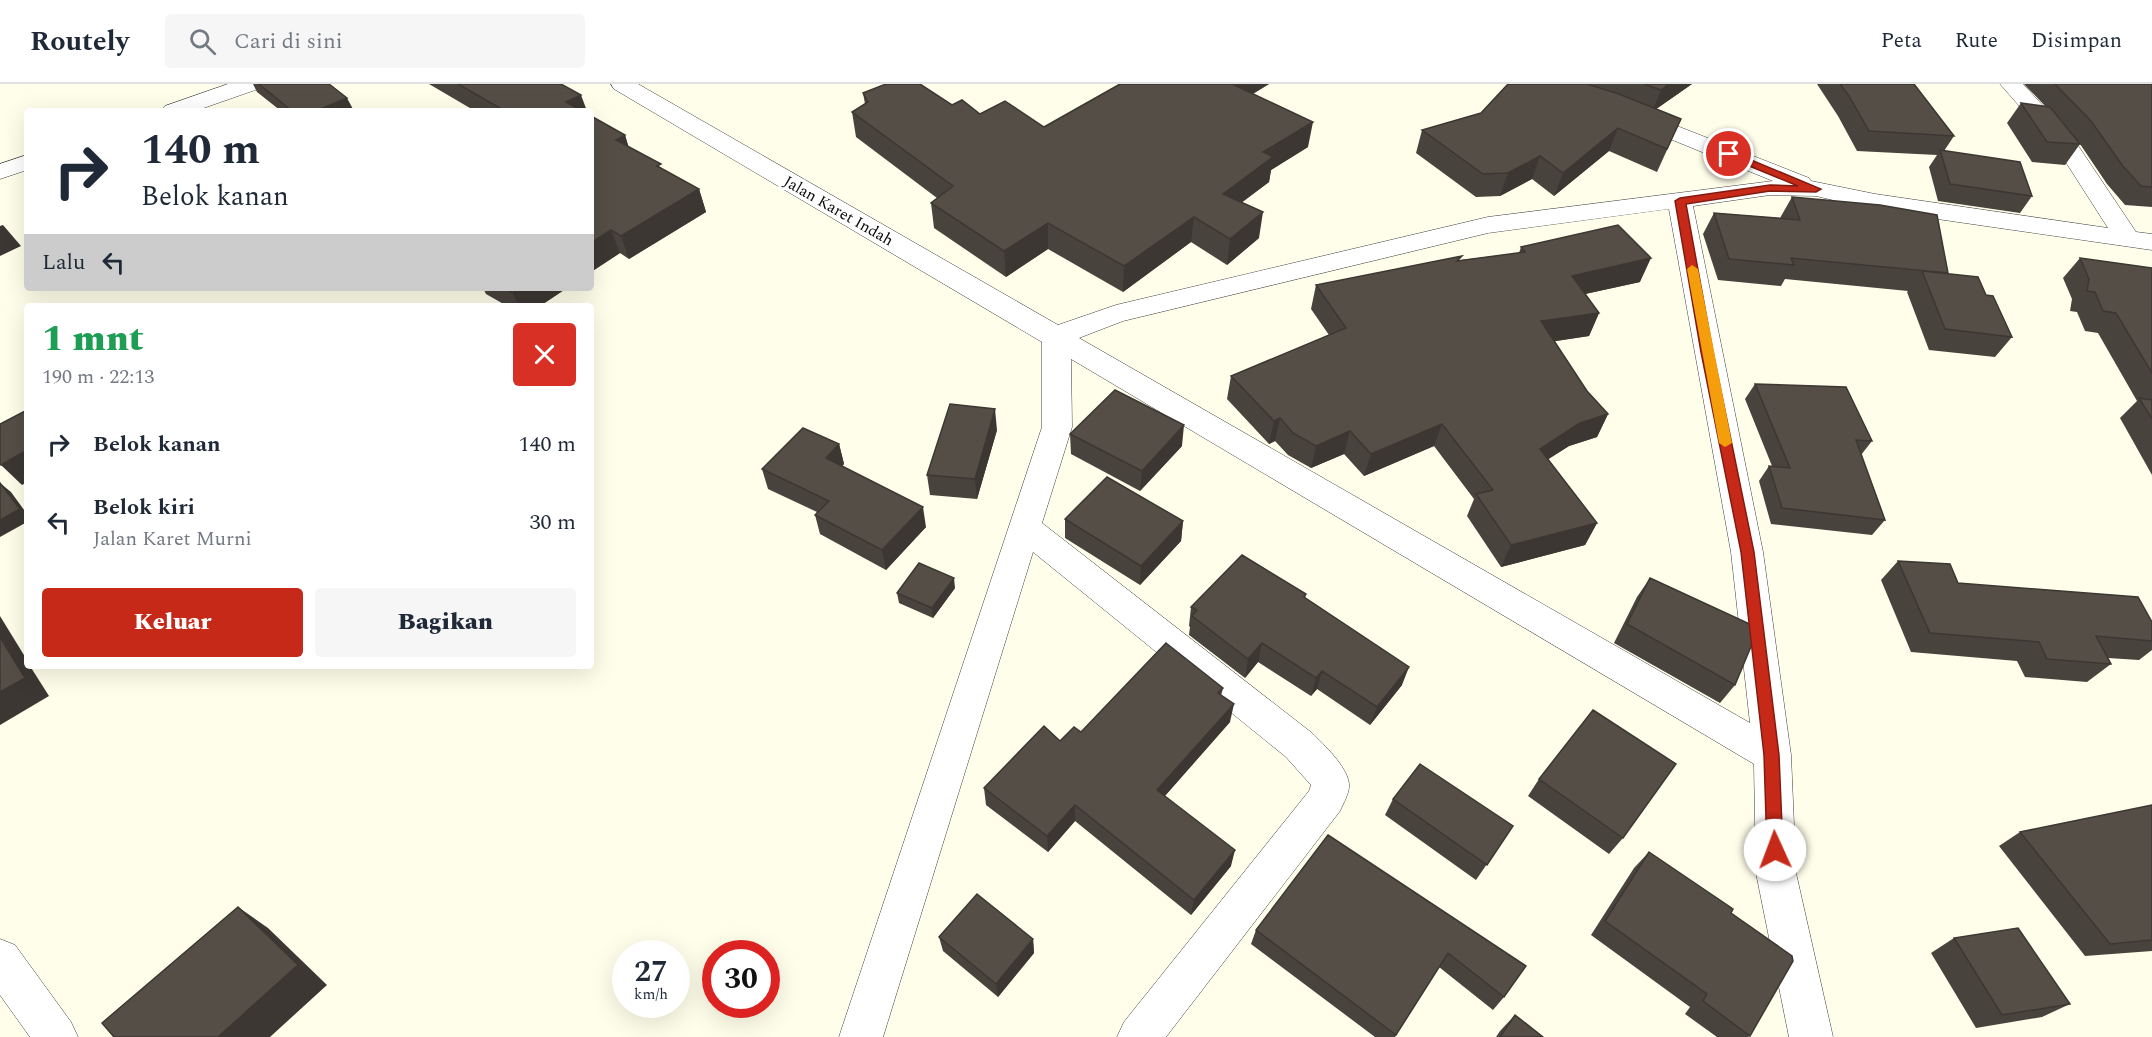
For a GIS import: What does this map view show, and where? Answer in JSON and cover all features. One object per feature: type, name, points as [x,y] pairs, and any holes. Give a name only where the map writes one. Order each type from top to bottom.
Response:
[{"type":"street","points":[[182,108],[250,84]]},
{"type":"street","name":"Jalan Karet Indah","points":[[622,84],[1772,755]]},
{"type":"street","points":[[2011,84],[2067,147],[2140,241]]},
{"type":"street","points":[[1609,107],[1816,189],[1875,202],[2140,241]]},
{"type":"street","points":[[0,172],[24,163]]},
{"type":"street","points":[[861,1037],[1057,427],[1056,336],[1116,314],[1488,225],[1770,188],[1816,189]]},
{"type":"street","points":[[1680,201],[1747,552],[1772,755],[1776,873],[1810,1037]]},
{"type":"street","points":[[1024,526],[1299,745],[1321,767],[1330,784],[1326,799],[1139,1037]]},
{"type":"street","points":[[0,960],[56,1037]]},
{"type":"building","points":[[259,84],[329,84],[347,98],[323,108],[288,108]]},
{"type":"building","points":[[458,84],[561,84],[581,95],[566,102],[577,108],[500,108]]},
{"type":"building","points":[[886,84],[920,84],[952,105],[962,100],[980,114],[1005,101],[1044,127],[1120,84],[1232,84],[1313,122],[1263,152],[1273,157],[1223,194],[1263,212],[1230,239],[1194,217],[1124,266],[1048,223],[1004,251],[931,203],[953,186],[852,112],[868,102],[863,93]]},
{"type":"building","points":[[1508,84],[1587,84],[1681,119],[1667,149],[1618,128],[1563,173],[1540,156],[1508,173],[1483,174],[1422,130],[1481,113]]},
{"type":"building","points":[[1644,84],[1669,84],[1661,90]]},
{"type":"building","points":[[1840,84],[1914,84],[1954,136],[1869,131]]},
{"type":"building","points":[[2055,84],[2152,84],[2152,187],[2141,186],[2122,165],[2091,121]]},
{"type":"building","points":[[2021,103],[2050,107],[2080,144],[2047,142]]},
{"type":"building","points":[[594,118],[625,135],[616,140],[661,164],[657,166],[699,189],[621,236],[611,230],[594,241]]},
{"type":"building","points":[[1940,150],[2020,162],[2032,196],[1950,184]]},
{"type":"building","points":[[1792,197],[1880,205],[1937,215],[1948,273],[1791,258],[1794,265],[1729,259],[1714,213],[1800,220]]},
{"type":"building","points":[[1618,225],[1651,258],[1572,276],[1599,313],[1541,321],[1587,391],[1608,414],[1580,423],[1540,449],[1597,523],[1511,545],[1476,494],[1493,490],[1442,424],[1371,454],[1350,431],[1316,446],[1293,433],[1280,418],[1274,421],[1231,376],[1346,328],[1316,285],[1462,256],[1457,261],[1525,252],[1521,247]]},
{"type":"building","points":[[2080,258],[2152,268],[2152,373],[2116,313],[2103,311],[2095,292],[2087,291],[2089,279]]},
{"type":"building","points":[[1922,271],[1978,277],[1986,295],[1993,296],[2012,337],[1945,329]]},
{"type":"building","points":[[1755,384],[1846,387],[1872,441],[1856,440],[1885,520],[1782,508],[1769,466],[1790,468]]},
{"type":"building","points":[[1115,390],[1184,425],[1142,471],[1070,434]]},
{"type":"building","points":[[2139,398],[2152,400],[2152,419]]},
{"type":"building","points":[[950,404],[995,409],[975,479],[927,475]]},
{"type":"building","points":[[24,412],[24,452],[1,465],[0,464],[0,424]]},
{"type":"building","points":[[803,428],[839,444],[826,458],[923,507],[882,550],[815,515],[829,501],[762,469]]},
{"type":"building","points":[[1107,477],[1183,521],[1141,566],[1065,519]]},
{"type":"building","points":[[0,483],[20,509],[0,520]]},
{"type":"building","points":[[1242,555],[1306,594],[1304,597],[1409,667],[1377,707],[1322,671],[1316,678],[1262,643],[1248,659],[1192,616],[1197,610],[1191,607]]},
{"type":"building","points":[[1898,561],[1950,564],[1958,583],[2138,597],[2152,622],[2152,641],[2096,636],[2111,664],[2047,659],[2039,642],[1930,633]]},
{"type":"building","points":[[919,563],[954,578],[932,608],[897,593]]},
{"type":"building","points":[[1650,578],[1754,626],[1755,637],[1735,685],[1627,624]]},
{"type":"building","points":[[0,637],[25,678],[0,692]]},
{"type":"building","points":[[1166,643],[1223,688],[1218,693],[1234,704],[1157,790],[1235,850],[1194,900],[1075,805],[1047,836],[984,788],[1044,726],[1060,741],[1074,727],[1081,732]]},
{"type":"building","points":[[1593,710],[1676,764],[1623,838],[1539,779]]},
{"type":"building","points":[[1420,764],[1513,826],[1487,865],[1393,799]]},
{"type":"building","points":[[2152,805],[2152,940],[2110,944],[2020,832]]},
{"type":"building","points":[[1328,835],[1526,966],[1504,997],[1448,953],[1396,1035],[1256,930]]},
{"type":"building","points":[[1649,852],[1733,909],[1731,913],[1792,956],[1793,961],[1750,1036],[1703,1001],[1707,994],[1605,921]]},
{"type":"building","points":[[977,894],[1033,939],[996,984],[939,937]]},
{"type":"building","points":[[238,907],[298,965],[218,1037],[114,1037],[102,1023]]},
{"type":"building","points":[[2018,928],[2070,1004],[2002,1015],[1954,938]]},
{"type":"building","points":[[1515,1015],[1543,1037],[1500,1037]]},
{"type":"slow traffic","points":[[1692,269],[1725,443]]},
{"type":"route","points":[[1729,154],[1816,189],[1770,188],[1680,201],[1747,552],[1772,755],[1775,850]]}]
